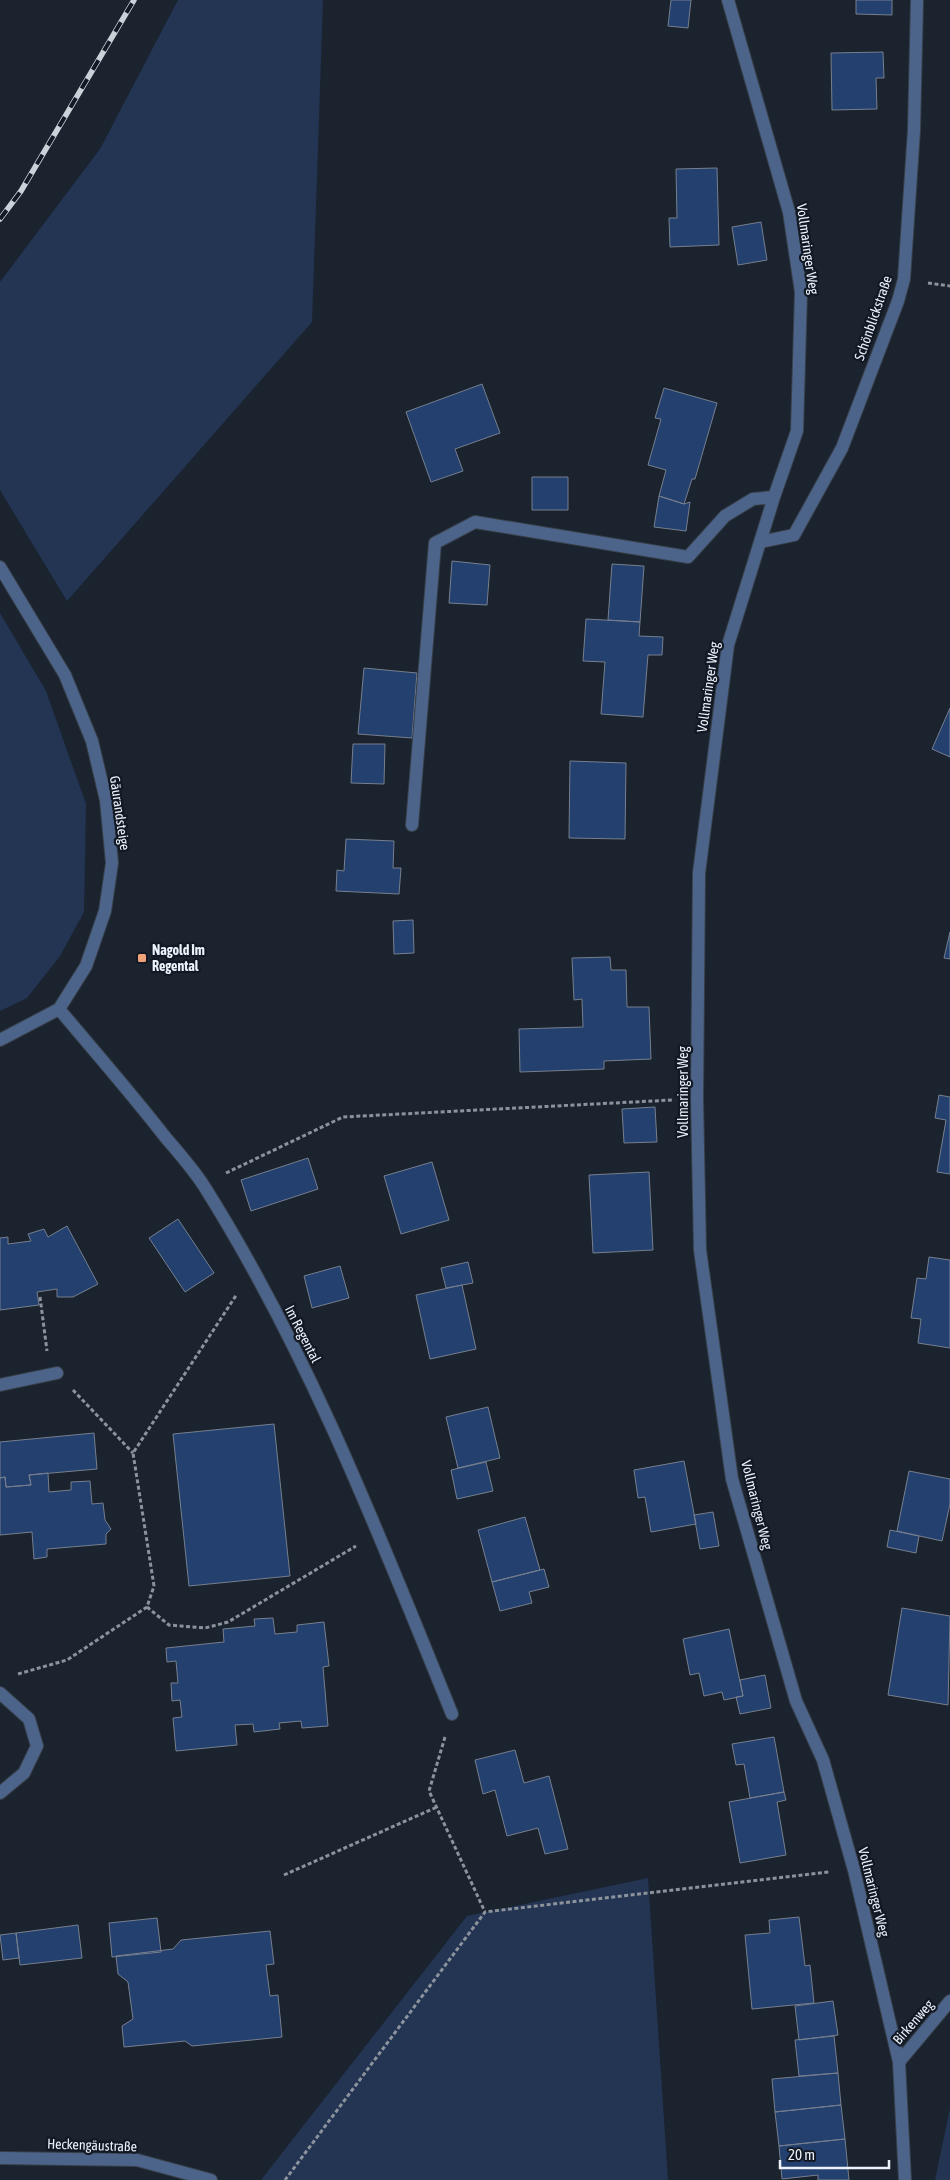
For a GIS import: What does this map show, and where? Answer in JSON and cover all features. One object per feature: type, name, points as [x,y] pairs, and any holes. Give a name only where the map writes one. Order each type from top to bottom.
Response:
[{"type":"street","name":"Vollmaringer Weg","points":[[728,0],[789,212],[800,292],[797,431],[774,497],[728,645],[699,873],[697,1099],[700,1250],[732,1479],[796,1702],[823,1760],[854,1870],[899,2062],[905,2180]]},
{"type":"street","name":"Schönblickstraße","points":[[760,542],[794,535],[842,448],[898,302],[904,279],[914,130],[917,0]]},
{"type":"street","points":[[412,825],[434,543],[475,522],[688,557],[725,516],[753,499],[774,497]]},
{"type":"street","name":"Gäurandsteige","points":[[0,567],[65,675],[92,741],[106,800],[112,863],[105,911],[86,966],[59,1009]]},
{"type":"street","points":[[0,1040],[59,1009]]},
{"type":"street","name":"Im Regental","points":[[59,1009],[137,1101],[203,1184],[252,1271],[297,1354],[353,1471],[452,1714]]},
{"type":"street","points":[[0,1385],[54,1374]]},
{"type":"street","points":[[0,1693],[29,1719],[37,1746],[24,1773],[0,1793]]},
{"type":"street","name":"Birkenweg","points":[[899,2062],[950,2001]]},
{"type":"street","name":"Heckengäustraße","points":[[0,2158],[137,2160],[211,2180]]},
{"type":"path","points":[[203,1184],[343,1118],[697,1099]]},
{"type":"path","points":[[133,1453],[252,1271]]},
{"type":"path","points":[[17,1675],[67,1660],[148,1607],[154,1586],[133,1453],[54,1374],[40,1297]]},
{"type":"path","points":[[148,1607],[169,1625],[206,1628],[228,1622],[378,1533]]},
{"type":"path","points":[[452,1714],[429,1791],[485,1912]]},
{"type":"path","points":[[284,1875],[437,1807]]},
{"type":"path","points":[[285,2180],[485,1912],[854,1870]]},
{"type":"shaded area","points":[[178,0],[323,0],[312,322],[67,601],[0,490],[0,282],[100,149]]},
{"type":"shaded area","points":[[0,613],[46,691],[86,804],[84,912],[60,956],[27,998],[0,1011]]},
{"type":"shaded area","points":[[648,1878],[668,2180],[261,2180],[467,1916]]},
{"type":"shaded area","points":[[950,2108],[950,2180],[935,2180],[949,2113]]},
{"type":"building","points":[[671,0],[691,0],[688,28],[668,26]]},
{"type":"building","points":[[856,0],[892,0],[892,15],[856,14]]},
{"type":"building","points":[[883,52],[884,78],[876,78],[877,109],[832,110],[831,53]]},
{"type":"building","points":[[717,168],[719,245],[670,247],[669,218],[677,218],[676,169]]},
{"type":"building","points":[[761,222],[767,260],[738,265],[732,227]]},
{"type":"building","points":[[482,384],[500,433],[455,449],[463,471],[431,482],[406,412]]},
{"type":"building","points":[[664,388],[717,403],[695,479],[692,479],[684,504],[659,496],[666,470],[648,465],[661,419],[655,418]]},
{"type":"building","points":[[532,477],[568,477],[568,510],[532,510]]},
{"type":"building","points":[[659,496],[684,504],[690,502],[686,531],[654,527]]},
{"type":"building","points":[[452,561],[490,565],[487,605],[449,603]]},
{"type":"building","points":[[612,564],[644,566],[640,622],[608,620]]},
{"type":"building","points":[[586,619],[640,622],[639,636],[663,637],[662,655],[648,655],[643,717],[601,714],[605,662],[583,661]]},
{"type":"building","points":[[364,668],[417,673],[412,738],[358,734]]},
{"type":"building","points":[[950,708],[950,757],[932,749]]},
{"type":"building","points":[[353,744],[385,744],[384,784],[351,783]]},
{"type":"building","points":[[570,761],[626,763],[625,839],[569,838]]},
{"type":"building","points":[[346,839],[394,841],[393,868],[401,868],[399,894],[336,891],[337,870],[344,871]]},
{"type":"building","points":[[413,920],[414,953],[394,954],[393,921]]},
{"type":"building","points":[[950,932],[950,959],[944,958]]},
{"type":"building","points":[[610,957],[611,970],[626,970],[627,1007],[649,1007],[651,1059],[604,1061],[604,1069],[520,1072],[519,1029],[583,1027],[582,999],[574,1000],[572,958]]},
{"type":"building","points":[[939,1095],[950,1097],[950,1174],[937,1172],[946,1120],[935,1118]]},
{"type":"building","points":[[655,1107],[657,1142],[624,1143],[622,1109]]},
{"type":"building","points":[[308,1158],[318,1189],[251,1211],[241,1180]]},
{"type":"building","points":[[432,1162],[449,1220],[401,1234],[384,1176]]},
{"type":"building","points":[[649,1172],[653,1250],[593,1253],[589,1175]]},
{"type":"building","points":[[178,1219],[214,1273],[185,1292],[149,1238]]},
{"type":"building","points":[[67,1226],[98,1284],[73,1297],[57,1297],[57,1289],[37,1292],[39,1305],[0,1310],[0,1238],[8,1237],[8,1244],[31,1241],[28,1234],[44,1229],[48,1237]]},
{"type":"building","points":[[929,1257],[950,1260],[950,1348],[918,1343],[921,1319],[911,1318],[917,1278],[926,1279]]},
{"type":"building","points":[[468,1262],[473,1283],[446,1288],[441,1268]]},
{"type":"building","points":[[340,1266],[349,1298],[312,1308],[304,1276]]},
{"type":"building","points":[[462,1285],[476,1349],[430,1359],[416,1295]]},
{"type":"building","points":[[488,1407],[500,1458],[458,1468],[446,1417]]},
{"type":"building","points":[[274,1424],[290,1576],[189,1586],[173,1434]]},
{"type":"building","points":[[94,1433],[97,1469],[29,1475],[31,1485],[6,1487],[5,1477],[0,1478],[0,1442]]},
{"type":"building","points":[[684,1461],[696,1524],[651,1532],[645,1497],[638,1498],[634,1470]]},
{"type":"building","points":[[486,1462],[493,1491],[457,1499],[451,1470]]},
{"type":"building","points":[[909,1471],[950,1479],[950,1504],[942,1541],[897,1531]]},
{"type":"building","points":[[48,1473],[49,1492],[71,1490],[71,1482],[90,1481],[92,1504],[103,1503],[105,1520],[111,1529],[106,1534],[106,1544],[47,1549],[47,1557],[34,1559],[32,1532],[0,1535],[0,1478],[5,1477],[6,1487],[31,1485],[29,1475]]},
{"type":"building","points":[[713,1512],[719,1546],[700,1549],[694,1515]]},
{"type":"building","points":[[525,1517],[540,1570],[492,1582],[478,1530]]},
{"type":"building","points":[[890,1530],[919,1536],[916,1553],[887,1547]]},
{"type":"building","points":[[544,1569],[549,1587],[529,1592],[532,1603],[500,1611],[492,1582]]},
{"type":"building","points":[[902,1608],[950,1616],[948,1705],[888,1695]]},
{"type":"building","points":[[273,1618],[275,1634],[297,1632],[297,1625],[324,1622],[329,1666],[323,1667],[328,1726],[302,1728],[301,1721],[279,1723],[280,1729],[254,1732],[253,1724],[235,1725],[237,1745],[176,1751],[173,1718],[182,1717],[180,1700],[172,1701],[171,1683],[178,1683],[176,1661],[167,1662],[166,1648],[224,1642],[223,1629],[255,1626],[254,1619]]},
{"type":"building","points":[[729,1629],[743,1696],[724,1700],[722,1692],[704,1696],[699,1673],[690,1675],[683,1639]]},
{"type":"building","points":[[765,1675],[771,1708],[740,1714],[736,1697],[743,1696],[740,1680]]},
{"type":"building","points":[[774,1737],[784,1792],[750,1798],[744,1764],[736,1765],[732,1744]]},
{"type":"building","points":[[515,1750],[524,1783],[549,1776],[568,1849],[545,1854],[538,1828],[507,1836],[495,1790],[483,1794],[475,1760]]},
{"type":"building","points":[[784,1792],[786,1800],[777,1802],[786,1855],[740,1863],[729,1802]]},
{"type":"building","points":[[799,1917],[805,1966],[810,1965],[814,2003],[752,2009],[745,1935],[770,1933],[769,1920]]},
{"type":"building","points":[[157,1918],[161,1952],[112,1957],[109,1923]]},
{"type":"building","points":[[78,1925],[82,1958],[20,1965],[16,1933]]},
{"type":"building","points":[[270,1931],[274,1964],[266,1965],[270,1996],[278,1995],[282,2037],[192,2046],[185,2041],[124,2047],[122,2026],[133,2019],[128,1982],[118,1974],[116,1956],[173,1949],[181,1940]]},
{"type":"building","points":[[16,1933],[19,1958],[3,1960],[0,1935]]},
{"type":"building","points":[[833,2001],[838,2035],[799,2040],[795,2006]]},
{"type":"building","points":[[834,2036],[838,2073],[799,2076],[795,2040]]},
{"type":"building","points":[[838,2073],[841,2105],[775,2112],[772,2079]]},
{"type":"building","points":[[841,2105],[845,2139],[779,2146],[775,2112]]},
{"type":"building","points":[[845,2139],[849,2180],[818,2180],[818,2175],[782,2179],[779,2146]]},
{"type":"railway","points":[[0,219],[21,191],[134,0]]},
{"type":"place","name":"Nagold Im Regental","points":[[142,958]]}]
